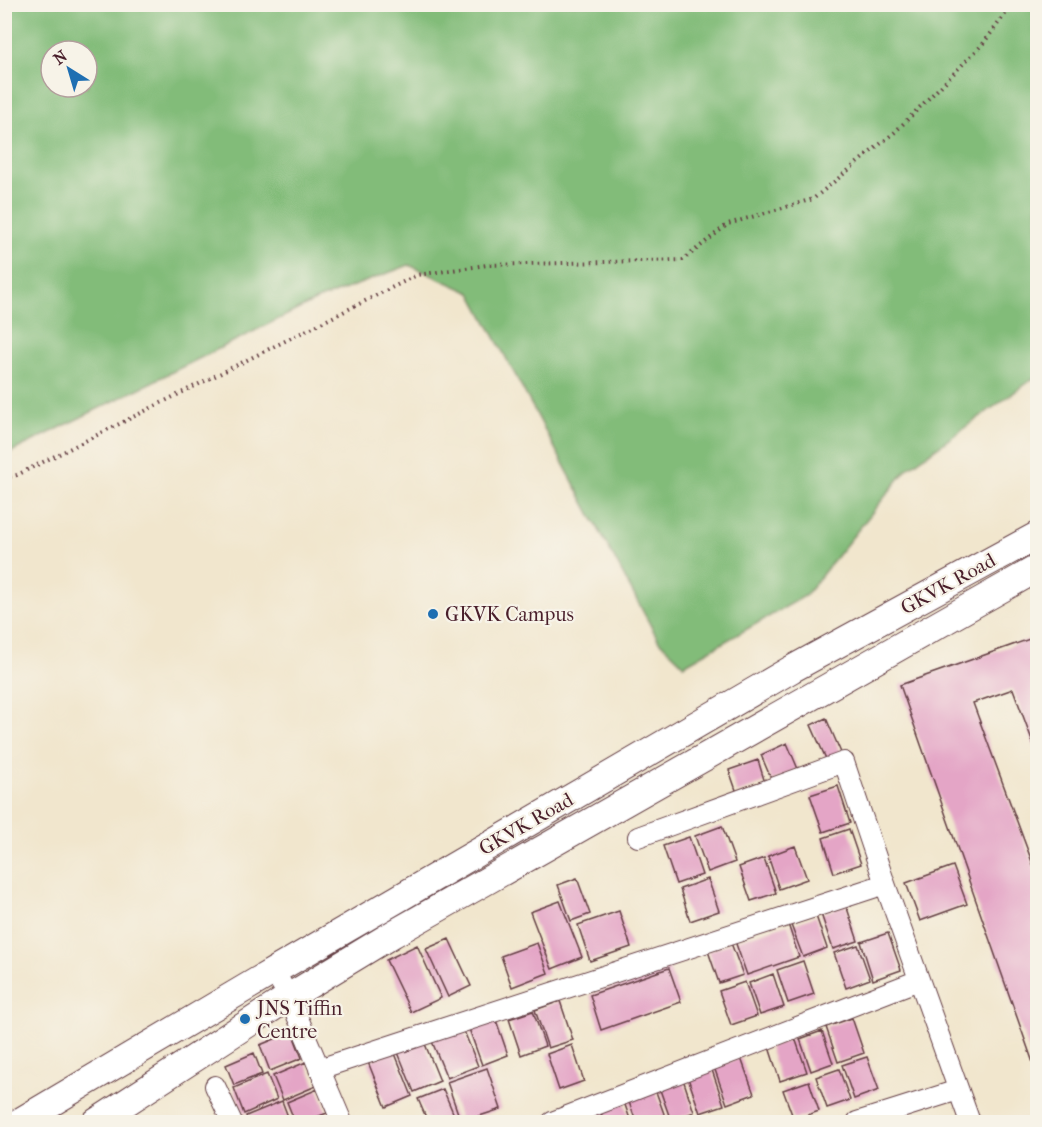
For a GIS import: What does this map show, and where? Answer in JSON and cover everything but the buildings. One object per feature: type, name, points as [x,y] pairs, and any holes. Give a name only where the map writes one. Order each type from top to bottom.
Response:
[{"type":"main road","name":"GKVK Road","points":[[19,1122],[792,669],[1038,536]]},
{"type":"main road","name":"GKVK Road","points":[[96,1122],[289,997],[393,934],[1038,568]]},
{"type":"main road","points":[[792,669],[807,698]]},
{"type":"street","points":[[638,837],[844,762],[970,1122]]},
{"type":"street","points":[[320,1069],[885,884]]},
{"type":"street","points":[[274,971],[289,997],[342,1122]]},
{"type":"street","points":[[552,1122],[919,980]]},
{"type":"street","points":[[215,1086],[232,1122]]},
{"type":"street","points":[[856,1122],[958,1090]]},
{"type":"path","points":[[4,478],[17,475],[97,436],[417,274],[487,265],[683,260],[728,224],[813,199],[895,132],[982,45],[1013,4]]},
{"type":"green space","points":[[5,4],[1037,5],[1037,376],[907,469],[805,596],[684,665],[659,641],[471,293],[409,265],[317,300],[5,455]]},
{"type":"place","name":"GKVK Campus","points":[[433,614]]},
{"type":"place","name":"JNS Tiffin Centre","points":[[245,1019]]}]
